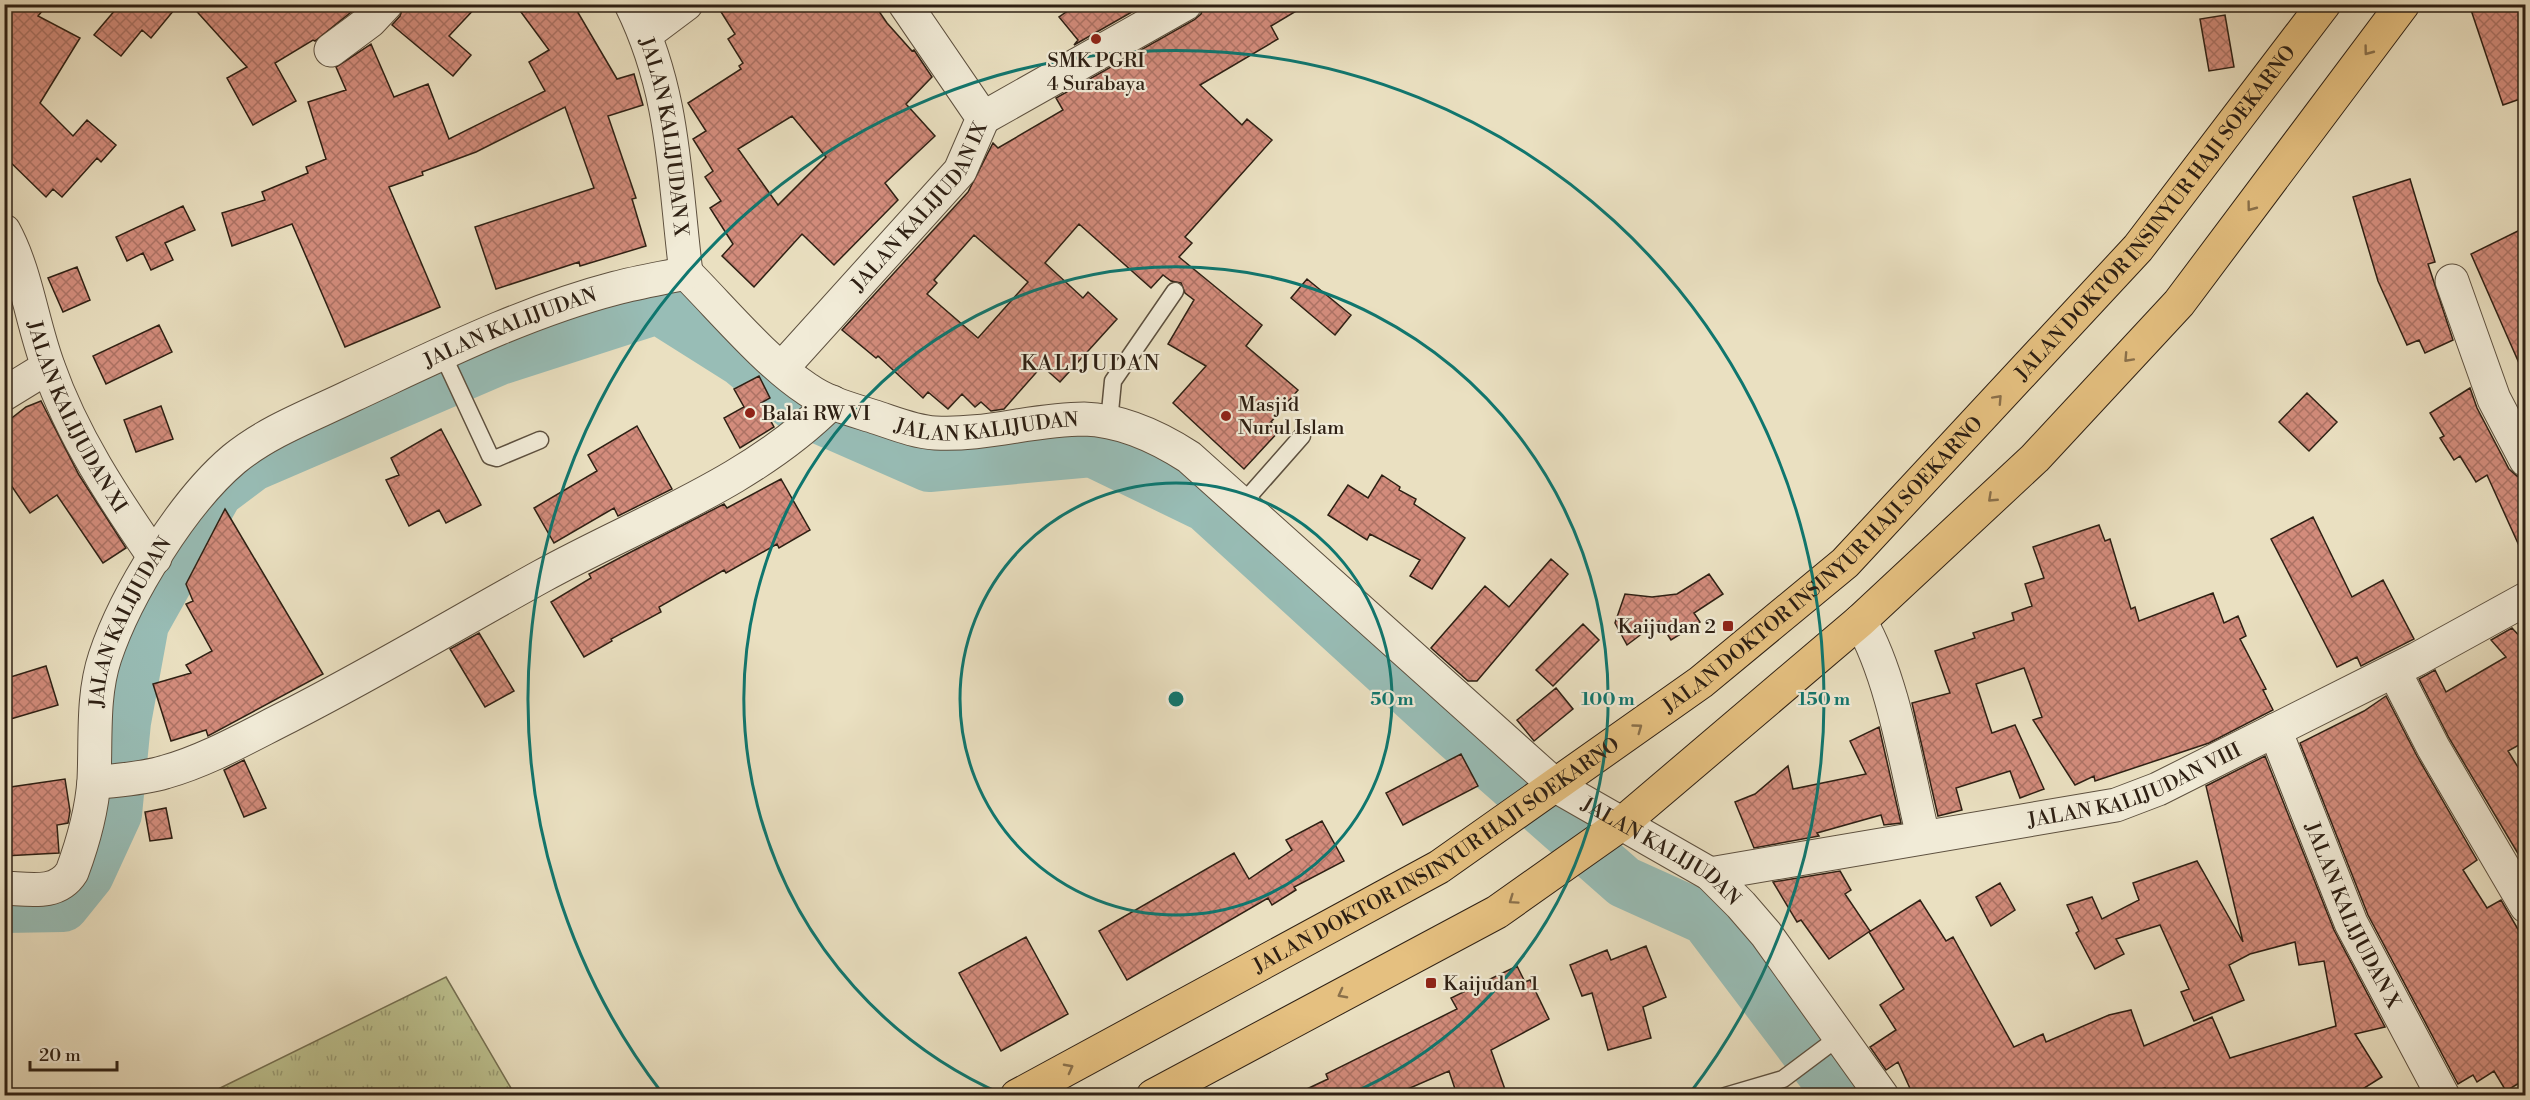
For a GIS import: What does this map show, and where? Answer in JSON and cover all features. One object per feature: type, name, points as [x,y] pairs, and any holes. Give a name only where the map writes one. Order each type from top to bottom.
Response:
[{"type":"main road","name":"JALAN DOKTOR INSINYUR HAJI SOEKARNO","points":[[1017,1095],[1439,867],[1701,682],[1845,563],[2138,248],[2324,4]]},
{"type":"main road","points":[[1153,1095],[1497,912],[1611,831],[1860,621],[2035,458],[2179,303],[2403,4]]},
{"type":"street","points":[[331,50],[370,21],[386,4]]},
{"type":"street","name":"JALAN KALIJUDAN X","points":[[631,4],[646,34],[660,77],[671,123],[686,273]]},
{"type":"street","points":[[646,34],[686,4]]},
{"type":"street","name":"JALAN KALIJUDAN IX","points":[[782,368],[960,171],[983,118],[905,4]]},
{"type":"street","points":[[983,118],[1185,4]]},
{"type":"street","name":"JALAN KALIJUDAN XI","points":[[4,231],[48,367],[84,448],[109,492],[155,558]]},
{"type":"street","name":"JALAN KALIJUDAN","points":[[4,888],[54,889],[65,883],[107,782],[97,694],[104,659],[119,621],[177,522],[204,489],[234,459],[267,436],[445,360],[568,303],[616,288],[686,273],[782,368],[807,389],[819,415],[899,425],[933,433],[966,433],[1083,419],[1109,422],[1150,435],[1189,457],[1548,791],[1611,831],[1710,874],[1766,934],[1834,1041],[1882,1095]]},
{"type":"street","points":[[2452,281],[2494,399],[2526,460]]},
{"type":"street","points":[[4,394],[48,367]]},
{"type":"street","points":[[107,782],[165,772],[225,748],[371,674],[544,575],[674,510],[775,451],[819,415]]},
{"type":"street","name":"JALAN KALIJUDAN VIII","points":[[1710,874],[1923,836],[2075,814],[2116,805],[2158,789],[2394,671],[2526,599]]},
{"type":"street","points":[[1860,621],[1871,642],[1889,696],[1923,836]]},
{"type":"street","points":[[2394,671],[2433,747],[2526,906]]},
{"type":"street","name":"JALAN KALIJUDAN X","points":[[2275,730],[2351,923],[2443,1095]]},
{"type":"lane","points":[[1109,422],[1113,381],[1176,291]]},
{"type":"lane","points":[[445,360],[493,459],[540,440]]},
{"type":"lane","points":[[1242,504],[1302,436]]},
{"type":"lane","points":[[1725,1095],[1783,1079],[1834,1041]]},
{"type":"green space","points":[[446,977],[515,1095],[206,1095]]},
{"type":"building","points":[[4,4],[48,4],[38,16],[80,38],[40,103],[73,136],[87,120],[116,145],[101,162],[97,158],[62,197],[53,189],[46,197],[4,156]]},
{"type":"building","points":[[111,4],[179,4],[151,38],[142,30],[121,56],[94,35],[116,9]]},
{"type":"building","points":[[190,4],[353,4],[355,9],[315,41],[313,40],[275,63],[296,101],[253,125],[227,78],[247,67]]},
{"type":"building","points":[[404,4],[479,4],[449,36],[471,55],[453,76],[392,25],[400,16]]},
{"type":"building","points":[[515,4],[573,4],[617,79],[634,74],[643,105],[608,116],[636,198],[632,199],[646,246],[580,266],[579,262],[496,289],[475,227],[594,188],[565,107],[476,152],[389,187],[440,307],[345,347],[292,224],[232,246],[222,213],[265,200],[262,192],[308,173],[306,167],[326,159],[308,102],[346,90],[336,67],[371,44],[394,97],[428,84],[449,139],[545,91],[529,62],[549,50]]},
{"type":"building","points":[[716,4],[874,4],[887,23],[912,51],[914,50],[932,77],[906,104],[935,136],[885,183],[898,200],[834,265],[802,234],[754,287],[722,256],[733,244],[710,208],[721,201],[705,177],[713,171],[693,139],[706,131],[688,103],[741,69],[739,66],[743,63],[728,39],[735,34]],"holes":[[[792,116],[826,157],[778,205],[738,149]]]},
{"type":"building","points":[[1078,4],[1146,4],[1074,45],[1078,40],[1059,17]]},
{"type":"building","points":[[1204,4],[1308,4],[1271,26],[1278,39],[1200,85],[1242,125],[1247,119],[1272,140],[1185,237],[1192,243],[1179,257],[1262,325],[1246,346],[1298,390],[1271,422],[1280,430],[1244,469],[1173,403],[1206,366],[1168,344],[1194,300],[1185,293],[1181,283],[1171,281],[1163,275],[1151,288],[1079,224],[1045,263],[1083,298],[1088,292],[1117,319],[1060,382],[1042,366],[1004,409],[991,411],[981,402],[975,407],[962,394],[948,409],[928,392],[923,398],[878,356],[876,358],[842,330],[968,192],[993,143],[998,148],[1063,110],[1056,98],[1201,14]],"holes":[[[974,235],[1028,282],[978,338],[927,294],[937,283],[934,280]]]},
{"type":"building","points":[[2469,4],[2526,4],[2526,97],[2503,105]]},
{"type":"building","points":[[2225,15],[2234,67],[2209,71],[2200,19]]},
{"type":"building","points":[[2410,179],[2435,262],[2428,264],[2453,340],[2425,353],[2419,340],[2407,345],[2378,281],[2353,197]]},
{"type":"building","points":[[183,206],[195,230],[165,243],[173,260],[151,270],[143,253],[127,261],[116,237]]},
{"type":"building","points":[[2526,227],[2526,379],[2471,254]]},
{"type":"building","points":[[77,267],[90,300],[63,312],[48,278]]},
{"type":"building","points":[[1307,279],[1351,315],[1335,335],[1291,298]]},
{"type":"building","points":[[159,325],[172,352],[106,384],[93,356]]},
{"type":"building","name":"Balai RW VI","points":[[759,376],[770,398],[761,403],[774,427],[740,448],[724,418],[744,407],[734,389]]},
{"type":"building","points":[[2470,388],[2477,408],[2509,469],[2517,476],[2526,479],[2526,561],[2487,475],[2476,482],[2460,456],[2454,460],[2440,438],[2444,436],[2430,413]]},
{"type":"building","points":[[2307,393],[2337,422],[2309,451],[2279,422]]},
{"type":"building","points":[[41,401],[79,475],[126,548],[103,563],[57,495],[30,513],[4,475],[4,424],[26,407]]},
{"type":"building","points":[[161,406],[173,439],[136,452],[124,420]]},
{"type":"building","points":[[637,426],[672,489],[618,516],[614,508],[554,543],[534,508],[597,471],[588,455]]},
{"type":"building","points":[[441,429],[481,505],[446,523],[439,510],[409,526],[386,480],[399,475],[391,458]]},
{"type":"building","points":[[1382,475],[1400,487],[1399,490],[1416,499],[1414,504],[1465,538],[1432,589],[1410,576],[1420,560],[1370,534],[1367,540],[1328,515],[1348,485],[1368,498]]},
{"type":"building","points":[[781,479],[810,530],[779,548],[777,544],[726,573],[724,570],[659,607],[661,612],[611,639],[612,641],[584,657],[551,602],[591,578],[589,574],[724,504],[727,508]]},
{"type":"building","points":[[225,509],[323,674],[208,736],[206,730],[171,741],[153,684],[191,673],[186,665],[212,651],[186,604],[193,601],[186,584]]},
{"type":"building","points":[[2313,517],[2352,597],[2383,580],[2414,639],[2361,666],[2357,657],[2337,667],[2271,539]]},
{"type":"building","points":[[2099,525],[2105,541],[2110,539],[2131,609],[2135,607],[2139,621],[2213,593],[2224,623],[2238,616],[2246,636],[2240,639],[2266,689],[2263,690],[2273,710],[2209,743],[2095,781],[2094,776],[2075,785],[2033,720],[2042,717],[2024,668],[1976,684],[1992,733],[2015,725],[2044,789],[2020,798],[2010,771],[1956,788],[1962,810],[1938,816],[1912,703],[1950,693],[1935,651],[1975,638],[1973,633],[2014,620],[2012,613],[2032,606],[2025,584],[2044,578],[2033,547]]},
{"type":"building","points":[[1551,559],[1568,574],[1477,681],[1468,681],[1431,648],[1485,586],[1509,607]]},
{"type":"building","points":[[1709,574],[1723,594],[1694,613],[1700,622],[1671,640],[1659,621],[1627,645],[1615,623],[1625,594],[1652,597],[1677,594]]},
{"type":"building","points":[[1583,624],[1599,640],[1553,686],[1536,670]]},
{"type":"building","points":[[2512,628],[2526,643],[2526,741],[2508,751],[2526,780],[2526,867],[2449,738],[2419,679],[2435,670],[2446,692],[2506,657],[2491,640]]},
{"type":"building","points":[[479,633],[514,691],[485,707],[450,649]]},
{"type":"building","points":[[46,666],[58,705],[4,721],[4,679]]},
{"type":"building","points":[[1556,688],[1573,709],[1534,741],[1517,720]]},
{"type":"building","points":[[2386,696],[2417,756],[2477,860],[2463,870],[2487,908],[2501,900],[2526,943],[2526,1079],[2506,1091],[2494,1071],[2477,1082],[2473,1075],[2458,1084],[2368,915],[2300,743],[2364,711]]},
{"type":"building","points":[[1879,727],[1901,823],[1884,825],[1881,815],[1817,833],[1819,836],[1754,848],[1735,802],[1755,794],[1788,766],[1793,789],[1866,774],[1850,741]]},
{"type":"building","points":[[1461,754],[1478,786],[1403,825],[1386,793]]},
{"type":"building","points":[[2265,756],[2334,930],[2385,1027],[2355,1034],[2382,1077],[2353,1095],[2169,1095],[2165,1088],[2140,1095],[1913,1095],[1898,1062],[1886,1070],[1870,1047],[1896,1030],[1880,1005],[1904,989],[1869,932],[1920,900],[1946,941],[1953,937],[2014,1047],[2043,1034],[2046,1042],[2109,1015],[2131,1010],[2144,1046],[2212,1017],[2230,1058],[2336,1026],[2324,961],[2299,965],[2295,942],[2250,954],[2229,965],[2244,1000],[2194,1021],[2181,992],[2189,989],[2160,925],[2116,939],[2124,954],[2095,969],[2076,933],[2079,931],[2067,905],[2092,897],[2102,919],[2139,900],[2133,883],[2197,861],[2243,942],[2206,786]]},
{"type":"building","points":[[244,760],[266,808],[244,817],[224,770]]},
{"type":"building","points":[[65,779],[70,811],[68,823],[57,825],[59,853],[4,856],[4,788]]},
{"type":"building","points":[[166,808],[172,838],[150,841],[145,812]]},
{"type":"building","points":[[1322,821],[1344,861],[1294,887],[1296,890],[1272,905],[1268,898],[1127,980],[1099,931],[1234,853],[1249,879],[1292,850],[1286,840]]},
{"type":"building","points":[[1840,871],[1851,890],[1845,894],[1870,931],[1829,959],[1801,920],[1797,922],[1773,882]]},
{"type":"building","points":[[2000,883],[2015,910],[1991,926],[1976,897]]},
{"type":"building","points":[[1026,937],[1068,1014],[1001,1051],[959,973]]},
{"type":"building","points":[[1646,946],[1666,997],[1643,1007],[1651,1038],[1608,1050],[1592,993],[1582,996],[1570,965],[1607,950],[1611,960]]},
{"type":"building","points":[[1517,966],[1525,982],[1530,980],[1549,1019],[1491,1050],[1507,1095],[1457,1095],[1449,1071],[1394,1095],[1294,1095],[1328,1079],[1326,1074],[1457,1009],[1451,998]]},
{"type":"waterway","points":[[4,907],[63,906],[88,875],[116,814],[125,722],[143,624],[217,492],[253,465],[497,360],[658,308],[742,361],[799,409],[929,466],[1092,451],[1206,506],[1457,735],[1624,882],[1706,919],[1840,1096]]},
{"type":"place","name":"SMK PGRI 4 Surabaya","points":[[1096,39]]},
{"type":"place","name":"Balai RW VI","points":[[750,413]]},
{"type":"place","name":"Masjid Nurul Islam","points":[[1226,416]]},
{"type":"place","name":"Kaijudan 2","points":[[1728,626]]},
{"type":"place","name":"Kaijudan 1","points":[[1431,983]]},
{"type":"district","name":"KALIJUDAN","points":[[1091,362]]}]
